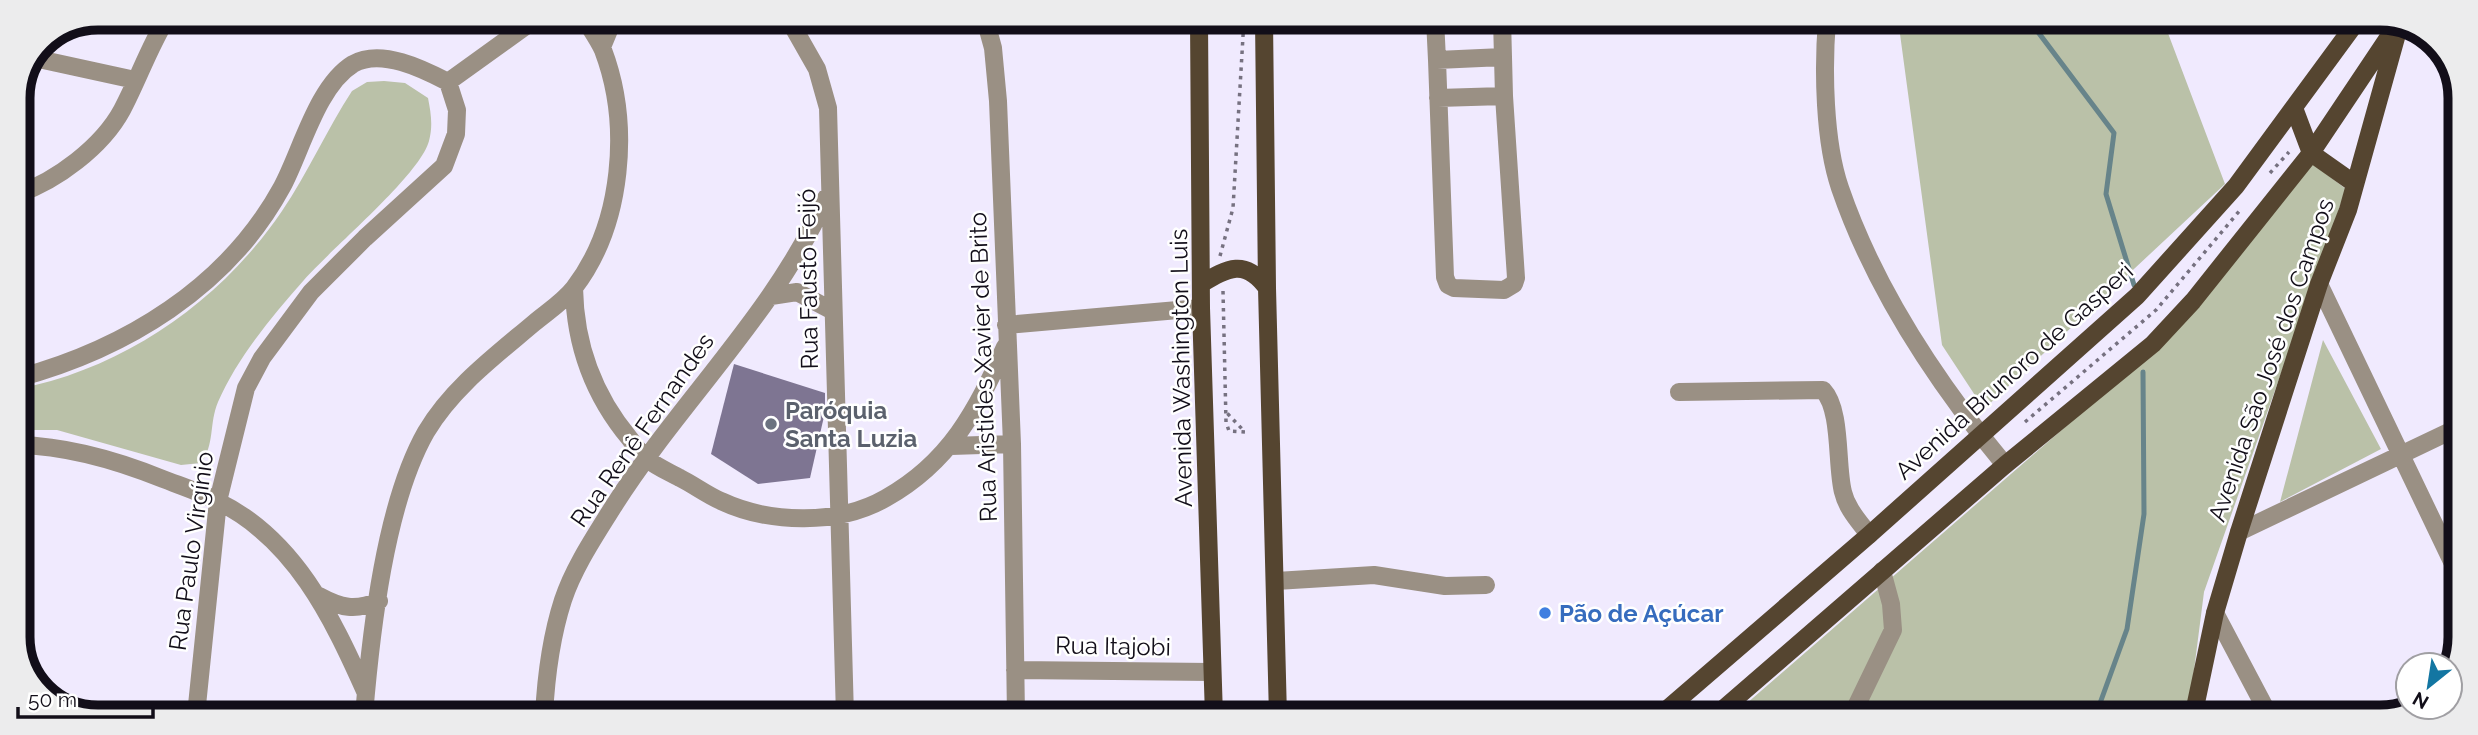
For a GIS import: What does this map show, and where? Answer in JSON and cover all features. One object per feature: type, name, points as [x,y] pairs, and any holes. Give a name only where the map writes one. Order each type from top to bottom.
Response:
[{"type":"main road","name":"Avenida Washington Luis","points":[[1199,30],[1201,308],[1209,479],[1213,705]]},
{"type":"main road","points":[[1264,30],[1267,288],[1278,705]]},
{"type":"main road","name":"Avenida Brunoro de Gasperi","points":[[1672,705],[1869,535],[1979,434],[2137,296],[2236,186],[2351,30]]},
{"type":"main road","points":[[1728,705],[2005,465],[2153,344],[2193,301],[2311,153],[2393,31]]},
{"type":"main road","name":"Avenida São José dos Campos","points":[[2196,705],[2215,612],[2319,284],[2355,184],[2397,32]]},
{"type":"main road","points":[[2294,108],[2311,153],[2355,184]]},
{"type":"main road","points":[[1201,284],[1222,272],[1244,269],[1257,275],[1267,288]]},
{"type":"street","points":[[30,186],[76,160],[100,138],[121,112],[161,30]]},
{"type":"street","points":[[30,374],[61,366],[113,344],[157,318],[230,260],[257,226],[282,187],[311,122],[337,76],[355,63],[380,59],[418,66],[448,82],[520,30]]},
{"type":"street","points":[[365,705],[379,601],[401,488],[428,429],[451,397],[470,378],[573,288],[595,252],[611,210],[617,172],[613,83],[602,47],[591,30]]},
{"type":"street","points":[[602,47],[609,30]]},
{"type":"street","name":"Rua Fausto Feijó","points":[[795,30],[817,69],[828,108],[845,705]]},
{"type":"street","name":"Rua Aristides Xavier de Brito","points":[[988,30],[993,48],[998,101],[1012,444],[1016,705]]},
{"type":"street","points":[[1436,30],[1445,277],[1448,285],[1454,288],[1504,290],[1514,284],[1516,278],[1502,30]]},
{"type":"street","points":[[1827,30],[1829,132],[1839,187],[1889,302],[1979,434],[2005,465]]},
{"type":"street","points":[[1437,60],[1503,57]]},
{"type":"street","points":[[41,60],[135,80]]},
{"type":"street","name":"Rua Paulo Virgínio","points":[[197,705],[218,501],[246,388],[262,358],[312,292],[365,238],[444,166],[456,134],[457,110],[448,82]]},
{"type":"street","points":[[1438,98],[1504,96]]},
{"type":"street","name":"Rua Renê Fernandes","points":[[545,705],[546,677],[563,600],[598,530],[646,459],[771,296],[795,260],[829,192]]},
{"type":"street","points":[[2319,284],[2448,554]]},
{"type":"street","points":[[573,288],[574,315],[583,358],[598,393],[618,425],[646,459],[722,502],[749,511],[788,518],[839,516],[885,499],[926,470],[951,446],[975,411],[1007,334],[1201,308]]},
{"type":"street","points":[[771,296],[797,292],[833,311]]},
{"type":"street","points":[[1679,392],[1823,390],[1833,406],[1843,493],[1848,507],[1869,535]]},
{"type":"street","points":[[2239,532],[2448,432]]},
{"type":"street","points":[[951,446],[1012,444]]},
{"type":"street","points":[[30,445],[100,456],[218,501],[248,520],[276,543],[319,596],[366,692]]},
{"type":"street","points":[[1857,705],[1893,631],[1891,604],[1882,571]]},
{"type":"street","points":[[1276,581],[1374,575],[1445,586],[1486,585]]},
{"type":"street","points":[[319,596],[337,606],[352,609],[379,601]]},
{"type":"street","points":[[2215,612],[2264,705]]},
{"type":"street","name":"Rua Itajobi","points":[[1015,670],[1211,672]]},
{"type":"path","points":[[1226,412],[1245,432],[1229,432],[1226,412],[1220,256],[1233,208],[1239,143],[1244,30]]},
{"type":"green space","points":[[1896,30],[2167,30],[2225,184],[1984,409],[1942,345],[1900,34]]},
{"type":"green space","points":[[367,82],[405,83],[428,98],[431,114],[429,141],[422,155],[393,192],[304,280],[256,338],[235,369],[218,402],[208,449],[201,463],[181,465],[57,430],[30,430],[30,386],[96,365],[132,347],[167,326],[230,274],[258,244],[282,211],[352,91]]},
{"type":"green space","points":[[2313,164],[2346,189],[2204,592],[2190,705],[1745,705],[2170,336]]},
{"type":"green space","points":[[2323,340],[2381,449],[2280,502]]},
{"type":"building","name":"Paróquia Santa Luzia","points":[[734,364],[825,393],[825,412],[810,478],[758,484],[711,454]]},
{"type":"waterway","points":[[2037,30],[2114,133],[2106,194],[2134,285]]},
{"type":"waterway","points":[[2099,705],[2127,629],[2144,514],[2143,372]]},
{"type":"place","name":"Paróquia Santa Luzia","points":[[771,424]]},
{"type":"place","name":"Pão de Açúcar","points":[[1545,613]]}]
